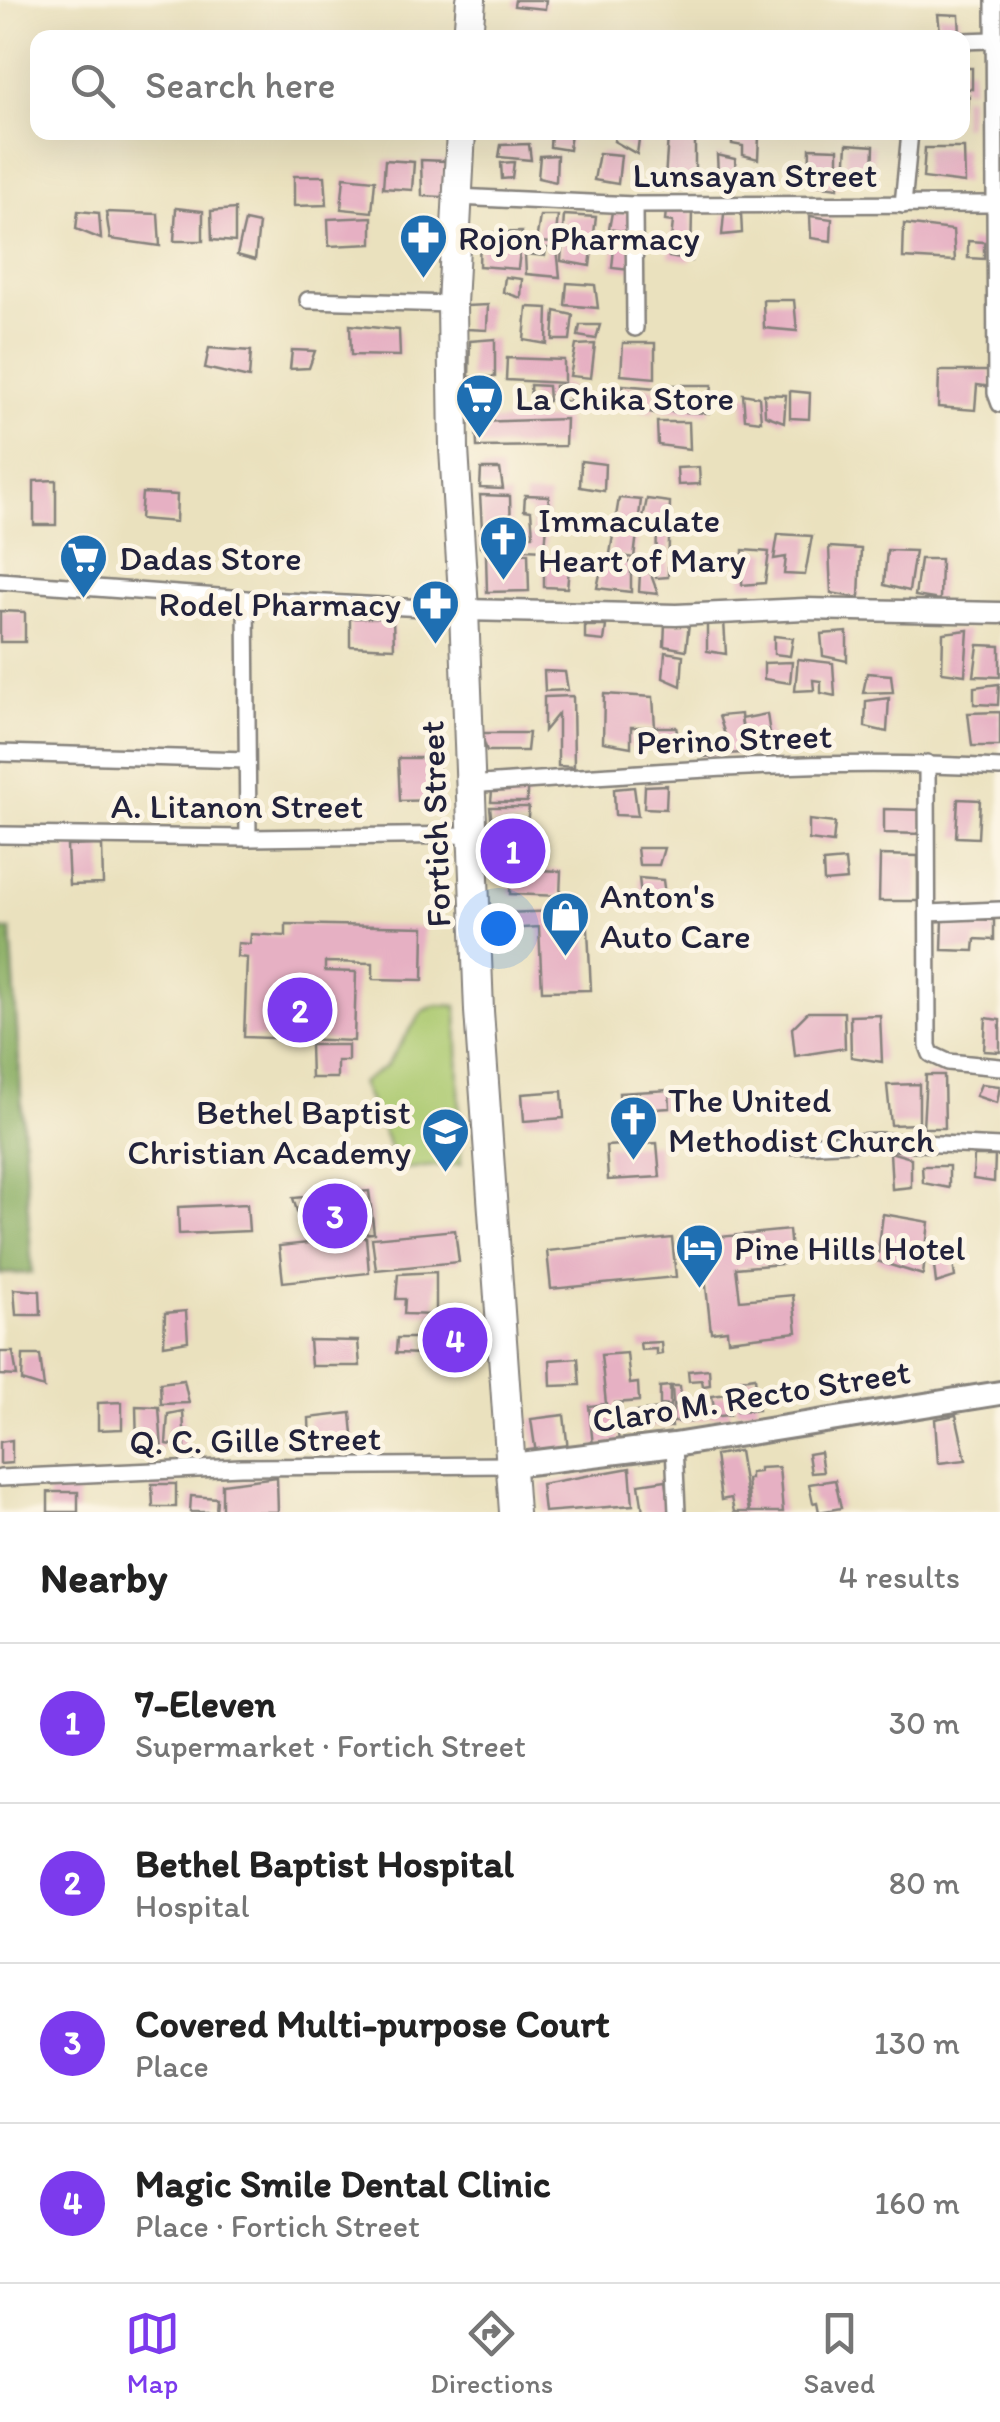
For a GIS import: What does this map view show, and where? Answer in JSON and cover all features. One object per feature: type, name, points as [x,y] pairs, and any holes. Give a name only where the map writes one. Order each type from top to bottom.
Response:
[{"type":"highway","points":[[469,30],[471,0]]},
{"type":"highway","name":"Fortich Street","points":[[460,140],[452,304],[454,450],[479,1011],[514,1512]]},
{"type":"main road","name":"Claro M. Recto Street","points":[[512,1466],[674,1445],[1000,1393]]},
{"type":"street","points":[[994,0],[996,393],[1000,404]]},
{"type":"street","points":[[970,40],[992,40]]},
{"type":"street","points":[[903,205],[909,140]]},
{"type":"street","name":"Lunsayan Street","points":[[456,197],[634,205],[994,204]]},
{"type":"street","points":[[634,205],[635,328]]},
{"type":"street","points":[[308,300],[452,304]]},
{"type":"street","points":[[0,581],[464,610],[676,615],[805,610],[1000,613]]},
{"type":"street","points":[[246,599],[248,838]]},
{"type":"street","points":[[0,753],[247,760]]},
{"type":"street","points":[[928,763],[931,1054],[948,1062],[1000,1067]]},
{"type":"street","name":"Perino Street","points":[[471,786],[722,768],[928,763],[1000,768]]},
{"type":"street","name":"A. Litanon Street","points":[[0,835],[248,838],[473,834]]},
{"type":"street","points":[[928,913],[1000,910]]},
{"type":"street","points":[[780,1146],[878,1142],[1000,1147]]},
{"type":"street","points":[[674,1445],[677,1512]]},
{"type":"street","name":"Q. C. Gille Street","points":[[0,1478],[241,1467],[512,1466]]},
{"type":"green space","points":[[0,930],[11,930],[32,1273],[0,1274]]},
{"type":"green space","points":[[437,1005],[457,1006],[461,1164],[390,1170],[390,1147],[361,1083],[386,1066],[423,1011]]},
{"type":"building","points":[[515,0],[546,0],[545,9],[514,6]]},
{"type":"building","points":[[938,14],[959,15],[960,30],[940,30]]},
{"type":"building","points":[[550,140],[570,140],[569,150],[550,147]]},
{"type":"building","points":[[639,140],[637,154],[614,141]]},
{"type":"building","points":[[668,140],[695,142],[695,182],[665,179]]},
{"type":"building","points":[[732,140],[759,140],[758,159],[743,155],[743,146],[732,144]]},
{"type":"building","points":[[529,144],[531,160],[499,157],[501,145]]},
{"type":"building","points":[[847,144],[874,146],[873,177],[845,175]]},
{"type":"building","points":[[810,148],[838,149],[838,188],[809,184]]},
{"type":"building","points":[[925,148],[964,148],[965,183],[923,178]]},
{"type":"building","points":[[599,153],[621,155],[618,184],[594,180]]},
{"type":"building","points":[[557,155],[556,182],[538,178],[540,156]]},
{"type":"building","points":[[717,155],[735,159],[736,177],[718,174]]},
{"type":"building","points":[[385,160],[414,162],[412,190],[383,188]]},
{"type":"building","points":[[421,160],[445,161],[443,197],[422,196]]},
{"type":"building","points":[[514,162],[512,178],[502,179],[501,163]]},
{"type":"building","points":[[294,176],[325,176],[327,205],[294,206]]},
{"type":"building","points":[[344,177],[375,180],[372,212],[341,209]]},
{"type":"building","points":[[176,208],[203,211],[203,241],[174,241]]},
{"type":"building","points":[[235,209],[235,242],[212,240],[211,211]]},
{"type":"building","points":[[666,210],[692,211],[691,261],[669,257],[673,222],[665,221]]},
{"type":"building","points":[[78,211],[99,213],[101,239],[76,229]]},
{"type":"building","points":[[106,212],[158,214],[160,246],[110,239]]},
{"type":"building","points":[[612,212],[634,213],[630,233],[609,229]]},
{"type":"building","points":[[741,213],[742,233],[722,235],[724,214]]},
{"type":"building","points":[[564,215],[596,217],[590,266],[561,261]]},
{"type":"building","points":[[540,216],[558,216],[555,243],[536,242]]},
{"type":"building","points":[[810,216],[832,219],[831,241],[811,238]]},
{"type":"building","points":[[372,217],[372,244],[329,246],[328,219]]},
{"type":"building","points":[[245,221],[259,224],[255,260],[237,255]]},
{"type":"building","points":[[904,224],[953,230],[955,261],[903,258]]},
{"type":"building","points":[[522,232],[518,269],[479,266],[480,233]]},
{"type":"building","points":[[615,238],[633,239],[631,270],[612,268]]},
{"type":"building","points":[[968,241],[984,242],[984,259],[968,258]]},
{"type":"building","points":[[546,248],[557,248],[560,277],[526,274],[525,254],[545,256]]},
{"type":"building","points":[[505,277],[522,279],[521,298],[503,292]]},
{"type":"building","points":[[567,283],[595,285],[598,308],[565,305]]},
{"type":"building","points":[[763,300],[794,300],[797,331],[764,328]]},
{"type":"building","points":[[488,305],[487,330],[466,329],[466,306]]},
{"type":"building","points":[[527,307],[548,308],[547,344],[524,340]]},
{"type":"building","points":[[555,311],[573,315],[570,340],[553,340]]},
{"type":"building","points":[[350,325],[399,330],[400,356],[351,355]]},
{"type":"building","points":[[580,325],[600,325],[596,339],[578,336]]},
{"type":"building","points":[[495,339],[495,377],[469,377],[470,341]]},
{"type":"building","points":[[623,343],[655,343],[655,378],[621,375]]},
{"type":"building","points":[[595,344],[591,378],[570,376],[576,345]]},
{"type":"building","points":[[209,348],[251,351],[249,378],[205,368]]},
{"type":"building","points":[[292,350],[315,351],[309,368],[290,369]]},
{"type":"building","points":[[507,358],[564,360],[564,383],[506,380]]},
{"type":"building","points":[[939,371],[990,371],[992,387],[977,385],[975,410],[938,407]]},
{"type":"building","points":[[530,385],[548,386],[549,401],[531,401]]},
{"type":"building","points":[[569,385],[569,402],[554,399],[555,386]]},
{"type":"building","points":[[623,385],[655,388],[654,413],[624,407]]},
{"type":"building","points":[[665,385],[712,385],[709,413],[660,411]]},
{"type":"building","points":[[790,391],[810,393],[809,419],[790,418]]},
{"type":"building","points":[[743,394],[759,397],[761,421],[745,419]]},
{"type":"building","points":[[764,394],[786,395],[784,422],[765,415]]},
{"type":"building","points":[[566,419],[565,446],[477,447],[476,422]]},
{"type":"building","points":[[657,422],[689,422],[690,449],[658,445]]},
{"type":"building","points":[[581,461],[605,464],[604,491],[580,487]]},
{"type":"building","points":[[699,467],[700,484],[678,485],[677,468]]},
{"type":"building","points":[[481,469],[500,469],[503,489],[480,488]]},
{"type":"building","points":[[56,480],[56,525],[34,525],[34,481]]},
{"type":"building","points":[[142,493],[177,495],[176,522],[140,519]]},
{"type":"building","points":[[480,495],[510,496],[511,532],[482,529]]},
{"type":"building","points":[[525,495],[549,496],[545,550],[480,547],[480,533],[533,535],[531,511],[524,510]]},
{"type":"building","points":[[619,498],[641,500],[634,558],[610,554]]},
{"type":"building","points":[[647,499],[670,502],[668,577],[656,578],[657,522],[643,518]]},
{"type":"building","points":[[778,534],[812,536],[805,575],[784,574],[786,557],[774,559]]},
{"type":"building","points":[[829,547],[861,549],[859,598],[831,593]]},
{"type":"building","points":[[743,550],[769,552],[765,583],[742,585]]},
{"type":"building","points":[[887,550],[915,551],[909,591],[884,585]]},
{"type":"building","points":[[528,553],[529,591],[487,592],[486,555]]},
{"type":"building","points":[[920,559],[941,559],[940,600],[915,596]]},
{"type":"building","points":[[544,560],[570,560],[567,588],[544,587]]},
{"type":"building","points":[[631,562],[631,592],[597,588],[602,565]]},
{"type":"building","points":[[640,572],[650,572],[658,594],[639,592]]},
{"type":"building","points":[[0,611],[25,612],[25,642],[0,642]]},
{"type":"building","points":[[350,618],[393,618],[394,648],[350,646]]},
{"type":"building","points":[[724,621],[726,654],[707,651],[707,623]]},
{"type":"building","points":[[665,623],[689,623],[686,650],[664,646]]},
{"type":"building","points":[[585,626],[606,626],[604,641],[585,639]]},
{"type":"building","points":[[968,630],[965,675],[942,672],[943,633]]},
{"type":"building","points":[[847,632],[847,661],[823,656],[821,634]]},
{"type":"building","points":[[774,636],[793,638],[790,656],[774,654]]},
{"type":"building","points":[[978,645],[1000,646],[1000,677],[974,676]]},
{"type":"building","points":[[665,652],[683,655],[681,686],[663,678]]},
{"type":"building","points":[[798,659],[833,663],[835,696],[821,693],[821,681],[813,680],[814,690],[795,691]]},
{"type":"building","points":[[792,662],[790,683],[764,679],[764,663]]},
{"type":"building","points":[[544,671],[565,672],[568,690],[545,691]]},
{"type":"building","points":[[867,673],[891,675],[893,692],[863,693]]},
{"type":"building","points":[[999,684],[998,705],[974,704],[974,687]]},
{"type":"building","points":[[604,694],[653,697],[655,727],[631,727],[631,747],[603,742]]},
{"type":"building","points":[[573,696],[574,767],[558,766],[558,714],[544,731],[544,697]]},
{"type":"building","points":[[889,698],[887,732],[865,727],[866,701]]},
{"type":"building","points":[[1000,712],[1000,746],[972,746],[968,713]]},
{"type":"building","points":[[741,714],[744,753],[724,754],[725,735],[719,716]]},
{"type":"building","points":[[767,714],[772,747],[747,748],[741,719]]},
{"type":"building","points":[[655,727],[676,727],[681,751],[662,751]]},
{"type":"building","points":[[481,733],[529,733],[527,751],[487,751]]},
{"type":"building","points":[[716,744],[717,756],[703,757],[700,745]]},
{"type":"building","points":[[398,758],[438,758],[440,800],[400,801]]},
{"type":"building","points":[[667,785],[666,809],[644,808],[645,786]]},
{"type":"building","points":[[634,787],[638,816],[615,815],[614,789]]},
{"type":"building","points":[[527,789],[527,802],[491,802],[492,791]]},
{"type":"building","points":[[958,799],[980,800],[978,838],[956,837]]},
{"type":"building","points":[[490,807],[529,807],[527,824],[492,824]]},
{"type":"building","points":[[884,809],[923,810],[923,834],[884,833]]},
{"type":"building","points":[[809,820],[835,823],[833,843],[809,840]]},
{"type":"building","points":[[534,841],[536,862],[501,864],[500,843]]},
{"type":"building","points":[[102,845],[103,884],[69,885],[67,846]]},
{"type":"building","points":[[637,848],[664,848],[659,865],[639,865]]},
{"type":"building","points":[[880,855],[918,856],[918,901],[879,901]]},
{"type":"building","points":[[845,860],[847,880],[824,882],[823,862]]},
{"type":"building","points":[[511,869],[561,871],[560,896],[510,894]]},
{"type":"building","points":[[639,878],[663,880],[666,903],[642,904]]},
{"type":"building","name":"Anton's Auto Care","points":[[587,910],[591,990],[542,991],[539,927],[505,929],[504,913]]},
{"type":"building","points":[[943,918],[994,920],[994,940],[975,939],[974,951],[942,950]]},
{"type":"building","points":[[286,924],[424,927],[423,980],[373,979],[373,963],[325,962],[325,971],[356,972],[354,1041],[244,1037],[247,958],[237,957],[238,943],[250,944],[251,934],[286,936]]},
{"type":"building","points":[[808,1012],[844,1012],[845,1048],[795,1056],[792,1028]]},
{"type":"building","points":[[880,1015],[882,1062],[851,1057],[850,1016]]},
{"type":"building","points":[[986,1018],[1000,1020],[1000,1052],[984,1051]]},
{"type":"building","points":[[310,1045],[348,1045],[348,1061],[337,1061],[337,1078],[311,1078]]},
{"type":"building","points":[[926,1075],[944,1075],[945,1128],[923,1128]]},
{"type":"building","points":[[919,1084],[919,1124],[891,1125],[887,1085]]},
{"type":"building","points":[[981,1084],[1000,1086],[997,1103],[976,1096]]},
{"type":"building","points":[[669,1090],[670,1108],[620,1111],[619,1093]]},
{"type":"building","points":[[562,1091],[564,1118],[524,1121],[522,1094]]},
{"type":"building","name":"The United Methodist Church","points":[[657,1143],[660,1177],[608,1180],[606,1146]]},
{"type":"building","points":[[890,1152],[911,1158],[911,1187],[892,1189]]},
{"type":"building","points":[[974,1156],[995,1156],[994,1182],[973,1179]]},
{"type":"building","points":[[922,1166],[949,1166],[949,1188],[923,1183]]},
{"type":"building","points":[[369,1191],[374,1233],[305,1237],[293,1198]]},
{"type":"building","points":[[247,1204],[249,1231],[179,1234],[178,1207]]},
{"type":"building","points":[[883,1214],[929,1222],[923,1275],[877,1261]]},
{"type":"building","points":[[455,1230],[459,1262],[376,1270],[372,1238]]},
{"type":"building","points":[[789,1230],[792,1263],[736,1268],[740,1300],[793,1295],[797,1332],[728,1340],[727,1330],[711,1332],[702,1250],[720,1248],[719,1237]]},
{"type":"building","points":[[366,1237],[369,1273],[283,1282],[279,1246]]},
{"type":"building","points":[[672,1238],[676,1277],[551,1289],[547,1251]]},
{"type":"building","points":[[952,1256],[955,1277],[936,1283],[933,1257]]},
{"type":"building","points":[[436,1272],[436,1315],[404,1314],[405,1299],[396,1299],[398,1274]]},
{"type":"building","points":[[14,1289],[40,1291],[41,1315],[16,1315]]},
{"type":"building","points":[[186,1311],[188,1341],[164,1345],[165,1313]]},
{"type":"building","points":[[471,1333],[472,1345],[440,1347],[439,1335]]},
{"type":"building","points":[[397,1338],[423,1338],[424,1354],[396,1353]]},
{"type":"building","points":[[309,1340],[358,1341],[360,1366],[311,1366]]},
{"type":"building","points":[[661,1342],[662,1354],[656,1355],[656,1349],[641,1350],[640,1343]]},
{"type":"building","points":[[0,1352],[13,1352],[17,1376],[0,1375]]},
{"type":"building","points":[[627,1353],[630,1384],[638,1383],[639,1401],[615,1403],[619,1443],[593,1446],[589,1406],[606,1404],[601,1355]]},
{"type":"building","points":[[23,1355],[40,1355],[44,1388],[22,1381]]},
{"type":"building","points":[[578,1358],[580,1385],[551,1386],[550,1360]]},
{"type":"building","points":[[709,1369],[710,1385],[703,1386],[702,1380],[689,1381],[688,1371]]},
{"type":"building","points":[[755,1377],[758,1410],[737,1411],[735,1380]]},
{"type":"building","points":[[184,1380],[189,1403],[161,1404],[160,1383]]},
{"type":"building","points":[[670,1386],[670,1406],[660,1405],[660,1387]]},
{"type":"building","points":[[672,1386],[680,1386],[681,1398],[689,1398],[689,1404],[673,1404]]},
{"type":"building","points":[[727,1394],[730,1415],[709,1417],[708,1408],[714,1407],[712,1396]]},
{"type":"building","points":[[706,1396],[707,1419],[692,1420],[691,1405],[700,1404],[700,1397]]},
{"type":"building","points":[[122,1402],[122,1429],[98,1430],[98,1403]]},
{"type":"building","points":[[673,1405],[690,1405],[691,1422],[673,1422]]},
{"type":"building","points":[[136,1406],[159,1407],[162,1450],[137,1446]]},
{"type":"building","points":[[670,1408],[672,1427],[641,1426],[642,1430],[628,1431],[627,1413]]},
{"type":"building","points":[[183,1411],[185,1447],[166,1444],[168,1414]]},
{"type":"building","points":[[351,1413],[354,1445],[310,1448],[309,1418]]},
{"type":"building","points":[[564,1415],[568,1450],[536,1454],[531,1419]]},
{"type":"building","points":[[956,1415],[966,1460],[938,1463],[935,1419]]},
{"type":"building","points":[[12,1440],[12,1463],[0,1464],[0,1442]]},
{"type":"building","points":[[739,1451],[749,1512],[734,1512],[731,1498],[721,1500],[715,1455]]},
{"type":"building","points":[[820,1452],[823,1472],[811,1473],[808,1454]]},
{"type":"building","points":[[779,1467],[783,1512],[750,1512],[750,1473],[759,1472],[759,1468]]},
{"type":"building","points":[[630,1468],[633,1505],[544,1512],[541,1484]]},
{"type":"building","points":[[277,1477],[278,1512],[222,1512],[222,1484]]},
{"type":"building","points":[[666,1480],[670,1512],[643,1512],[639,1484]]},
{"type":"building","points":[[835,1480],[841,1508],[819,1512],[809,1484]]},
{"type":"building","points":[[152,1484],[176,1484],[176,1507],[153,1507]]},
{"type":"building","points":[[48,1492],[78,1492],[78,1512],[48,1512]]},
{"type":"building","points":[[191,1496],[217,1498],[216,1512],[190,1512]]},
{"type":"place","name":"Rojon Pharmacy","points":[[423,280]]},
{"type":"place","name":"La Chika Store","points":[[480,440]]},
{"type":"place","name":"Immaculate Heart of Mary","points":[[503,582]]},
{"type":"place","name":"Dadas Store","points":[[84,600]]},
{"type":"place","name":"Rodel Pharmacy","points":[[436,646]]},
{"type":"place","name":"7-Eleven","points":[[513,851]]},
{"type":"place","name":"Anton's Auto Care","points":[[565,958]]},
{"type":"place","name":"Bethel Baptist Hospital","points":[[300,1010]]},
{"type":"place","name":"The United Methodist Church","points":[[633,1162]]},
{"type":"place","name":"Bethel Baptist Christian Academy","points":[[446,1174]]},
{"type":"place","name":"Covered Multi-purpose Court","points":[[335,1216]]},
{"type":"place","name":"Pine Hills Hotel","points":[[699,1290]]},
{"type":"place","name":"Magic Smile Dental Clinic","points":[[455,1340]]}]
